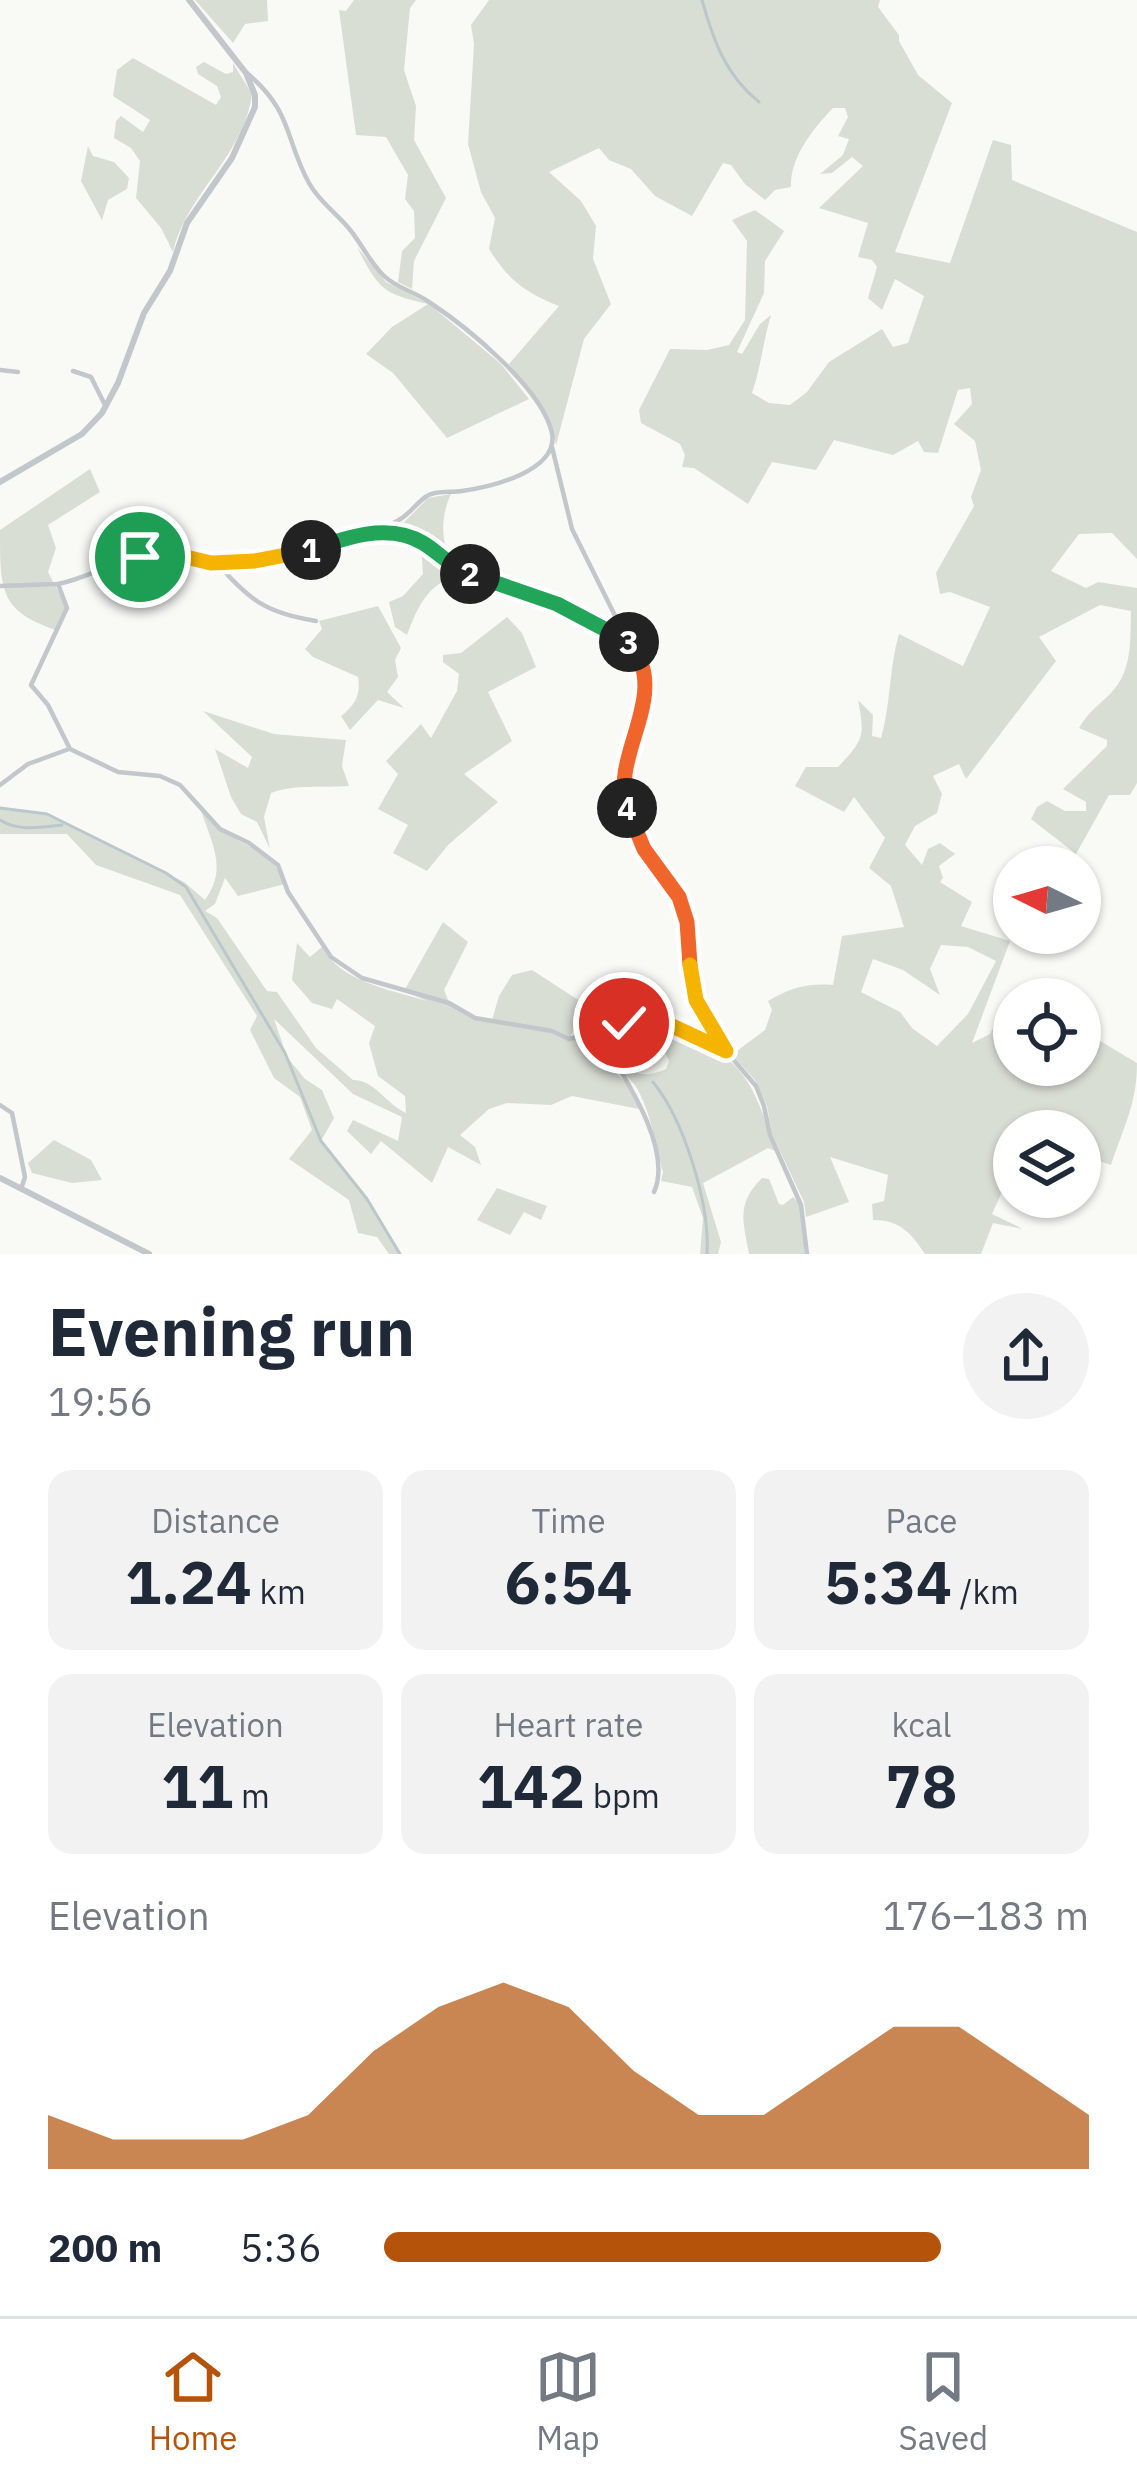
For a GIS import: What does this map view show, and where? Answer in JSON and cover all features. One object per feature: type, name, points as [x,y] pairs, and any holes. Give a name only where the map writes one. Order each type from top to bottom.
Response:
[{"type":"street","points":[[189,0],[285,119],[308,182],[371,261],[387,279],[434,305],[503,362],[547,419],[572,529],[644,672],[642,717],[624,771],[622,793],[644,849],[679,897],[687,922],[696,1000],[726,1051],[756,1086],[770,1135],[801,1205],[807,1254]]},
{"type":"street","points":[[0,482],[82,434],[106,407],[144,313],[170,271],[187,223],[232,158],[255,107],[246,72]]},
{"type":"street","points":[[0,370],[18,372]]},
{"type":"street","points":[[73,371],[91,377],[106,407]]},
{"type":"street","points":[[0,586],[74,581],[107,564],[140,557],[173,554],[217,563],[295,555],[401,519],[427,496],[464,491],[535,466],[552,447]]},
{"type":"street","points":[[369,533],[424,543],[447,564],[557,604],[631,643]]},
{"type":"street","points":[[217,563],[242,592],[269,612],[316,622]]},
{"type":"street","points":[[58,584],[67,608],[31,685],[48,705],[70,749],[118,772],[160,776],[180,785],[220,829],[278,865],[288,892],[331,957],[362,977],[449,1003],[475,1018],[552,1030],[569,1039],[655,1018],[726,1051]]},
{"type":"street","points":[[0,785],[28,764],[70,749]]},
{"type":"street","points":[[604,1029],[602,1038],[616,1070],[633,1086],[649,1130],[659,1171],[654,1192]]},
{"type":"street","points":[[0,1105],[12,1113],[25,1177],[21,1189]]},
{"type":"street","points":[[0,1178],[149,1254]]},
{"type":"shaded area","points":[[195,0],[267,0],[268,21],[245,24],[233,43]]},
{"type":"shaded area","points":[[354,0],[416,0],[410,8],[404,70],[416,106],[414,140],[446,198],[414,261],[412,289],[398,282],[402,251],[415,238],[414,211],[405,199],[408,175],[386,137],[356,135],[339,10],[346,11]]},
{"type":"shaded area","points":[[489,0],[880,0],[878,7],[899,35],[918,75],[952,103],[895,252],[950,263],[993,140],[1011,145],[1012,180],[1137,232],[1137,559],[1112,533],[1079,534],[1051,571],[1086,588],[1098,582],[1137,588],[1137,783],[1130,795],[1109,795],[1080,846],[1066,846],[1031,819],[1047,801],[1065,811],[1086,811],[1086,802],[1063,789],[1107,746],[1107,740],[1079,728],[1123,674],[1131,611],[1100,605],[1039,637],[1056,661],[966,779],[959,764],[933,776],[942,794],[937,813],[915,826],[905,845],[922,865],[928,849],[940,843],[955,854],[939,866],[940,882],[972,902],[961,926],[993,936],[993,954],[1005,954],[972,1043],[993,1028],[993,1086],[1101,1086],[1101,1042],[1137,1063],[1132,1103],[1111,1165],[1101,1162],[1101,1110],[993,1110],[993,1218],[1023,1229],[993,1223],[981,1254],[925,1254],[904,1229],[873,1220],[872,1204],[884,1201],[888,1175],[830,1157],[849,1202],[806,1217],[755,1080],[727,1049],[730,1045],[737,1051],[765,1030],[772,1010],[768,1001],[799,987],[833,985],[842,936],[904,927],[891,886],[869,868],[885,838],[854,797],[844,812],[795,786],[806,767],[838,767],[853,750],[862,730],[858,700],[873,715],[872,736],[881,738],[899,634],[963,666],[990,607],[950,592],[940,594],[936,573],[974,506],[971,497],[981,470],[975,441],[954,424],[972,404],[970,388],[958,390],[938,453],[924,452],[918,441],[893,455],[834,440],[816,470],[772,462],[748,504],[694,468],[682,467],[685,455],[680,444],[641,423],[639,410],[670,349],[729,345],[745,320],[747,241],[732,220],[755,210],[784,231],[765,261],[764,293],[737,352],[742,354],[771,315],[752,393],[769,403],[790,405],[807,392],[829,362],[882,329],[893,347],[908,343],[924,296],[895,279],[882,310],[868,298],[877,267],[872,260],[858,257],[868,223],[819,208],[863,166],[852,157],[832,173],[820,174],[843,155],[849,139],[838,136],[848,117],[845,108],[833,108],[799,154],[791,187],[775,190],[765,200],[731,165],[723,163],[692,216],[655,196],[631,169],[609,160],[599,148],[549,172],[581,201],[596,226],[593,259],[611,304],[584,339],[556,445],[548,418],[509,364],[559,306],[519,284],[489,249],[495,218],[481,192],[468,144],[471,25]],"holes":[[[941,945],[968,947],[996,961],[968,1014],[937,1046],[912,1028],[900,1012],[861,992],[873,959],[903,970],[940,995],[930,969]]]},
{"type":"shaded area","points":[[133,58],[216,105],[221,97],[217,86],[198,74],[196,67],[204,62],[226,74],[233,72],[233,63],[252,94],[238,137],[190,211],[173,252],[161,228],[136,198],[140,161],[131,148],[114,138],[121,116],[143,132],[150,120],[113,96],[117,70]]},
{"type":"shaded area","points":[[88,146],[93,156],[114,162],[129,178],[127,189],[108,200],[102,220],[81,181]]},
{"type":"shaded area","points":[[357,247],[386,282],[429,304],[501,364],[529,399],[447,438],[393,373],[366,354],[392,327],[428,304],[383,287]]},
{"type":"shaded area","points":[[90,469],[100,492],[48,525],[56,548],[48,572],[67,608],[56,630],[24,615],[7,596],[0,530]]},
{"type":"shaded area","points":[[451,494],[443,529],[452,564],[425,541],[384,530],[404,522],[428,498]]},
{"type":"shaded area","points":[[421,545],[446,567],[467,575],[435,587],[421,603],[407,635],[395,627],[389,602],[403,596],[423,574]]},
{"type":"shaded area","points":[[378,606],[401,648],[395,660],[398,677],[387,692],[404,708],[378,700],[350,730],[341,716],[356,699],[358,677],[305,649],[322,629],[319,621]]},
{"type":"shaded area","points":[[507,617],[522,633],[536,667],[488,692],[512,741],[464,774],[498,802],[448,845],[427,871],[393,853],[408,825],[378,809],[398,774],[386,761],[421,724],[431,738],[457,691],[459,674],[443,662],[443,655],[461,653]]},
{"type":"shaded area","points":[[203,711],[274,734],[346,740],[342,766],[349,786],[271,793],[264,817],[270,849],[257,822],[241,814],[231,797],[215,749],[248,768],[252,757]]},
{"type":"shaded area","points":[[200,807],[220,829],[273,863],[285,884],[238,896],[225,878],[215,904],[205,911],[217,918],[267,991],[277,992],[316,1048],[353,1080],[368,1084],[406,1113],[405,1096],[378,1076],[369,1043],[375,1026],[337,999],[332,1009],[312,1003],[292,980],[297,943],[310,957],[322,947],[354,977],[427,1001],[404,991],[443,922],[468,942],[444,990],[448,1000],[444,1000],[475,1018],[492,1020],[512,975],[532,970],[583,1003],[570,1038],[602,1031],[599,1038],[614,1071],[631,1088],[639,1109],[572,1096],[551,1105],[507,1103],[489,1109],[460,1135],[475,1147],[481,1165],[448,1147],[432,1183],[381,1141],[371,1154],[347,1131],[353,1120],[398,1141],[402,1117],[353,1094],[274,1019],[287,1057],[305,1079],[322,1090],[334,1118],[321,1141],[367,1199],[400,1254],[389,1254],[377,1237],[358,1233],[349,1200],[289,1159],[312,1130],[300,1097],[274,1078],[250,1030],[257,1016],[180,895],[96,865],[67,834],[0,834],[0,808],[47,814],[184,882],[205,900],[217,865]]},
{"type":"shaded area","points":[[650,1021],[704,1043],[736,1066],[757,1099],[775,1151],[768,1148],[703,1183],[721,1242],[718,1254],[700,1254],[703,1218],[692,1187],[661,1181],[663,1172],[644,1104],[616,1060],[640,1074],[666,1069],[669,1061]]},
{"type":"shaded area","points":[[54,1140],[91,1160],[102,1180],[72,1183],[32,1173],[28,1163]]},
{"type":"shaded area","points":[[762,1178],[769,1179],[779,1204],[793,1197],[801,1205],[805,1254],[749,1254],[745,1205]]},
{"type":"shaded area","points":[[497,1188],[547,1206],[541,1220],[524,1212],[510,1235],[477,1220]]},
{"type":"waterway","points":[[702,0],[729,68],[759,102]]},
{"type":"waterway","points":[[0,808],[47,814],[186,887],[285,1053],[321,1141],[367,1199],[400,1254]]},
{"type":"waterway","points":[[0,820],[22,827],[62,825]]},
{"type":"waterway","points":[[653,1082],[675,1118],[693,1164],[704,1211],[707,1254]]},
{"type":"route","points":[[140,557],[173,554],[211,563],[255,561],[386,533],[424,543],[447,564],[557,604],[631,643],[644,672],[645,694],[622,793],[644,849],[679,897],[687,922],[696,1000],[726,1051],[655,1018],[624,1023]]}]
